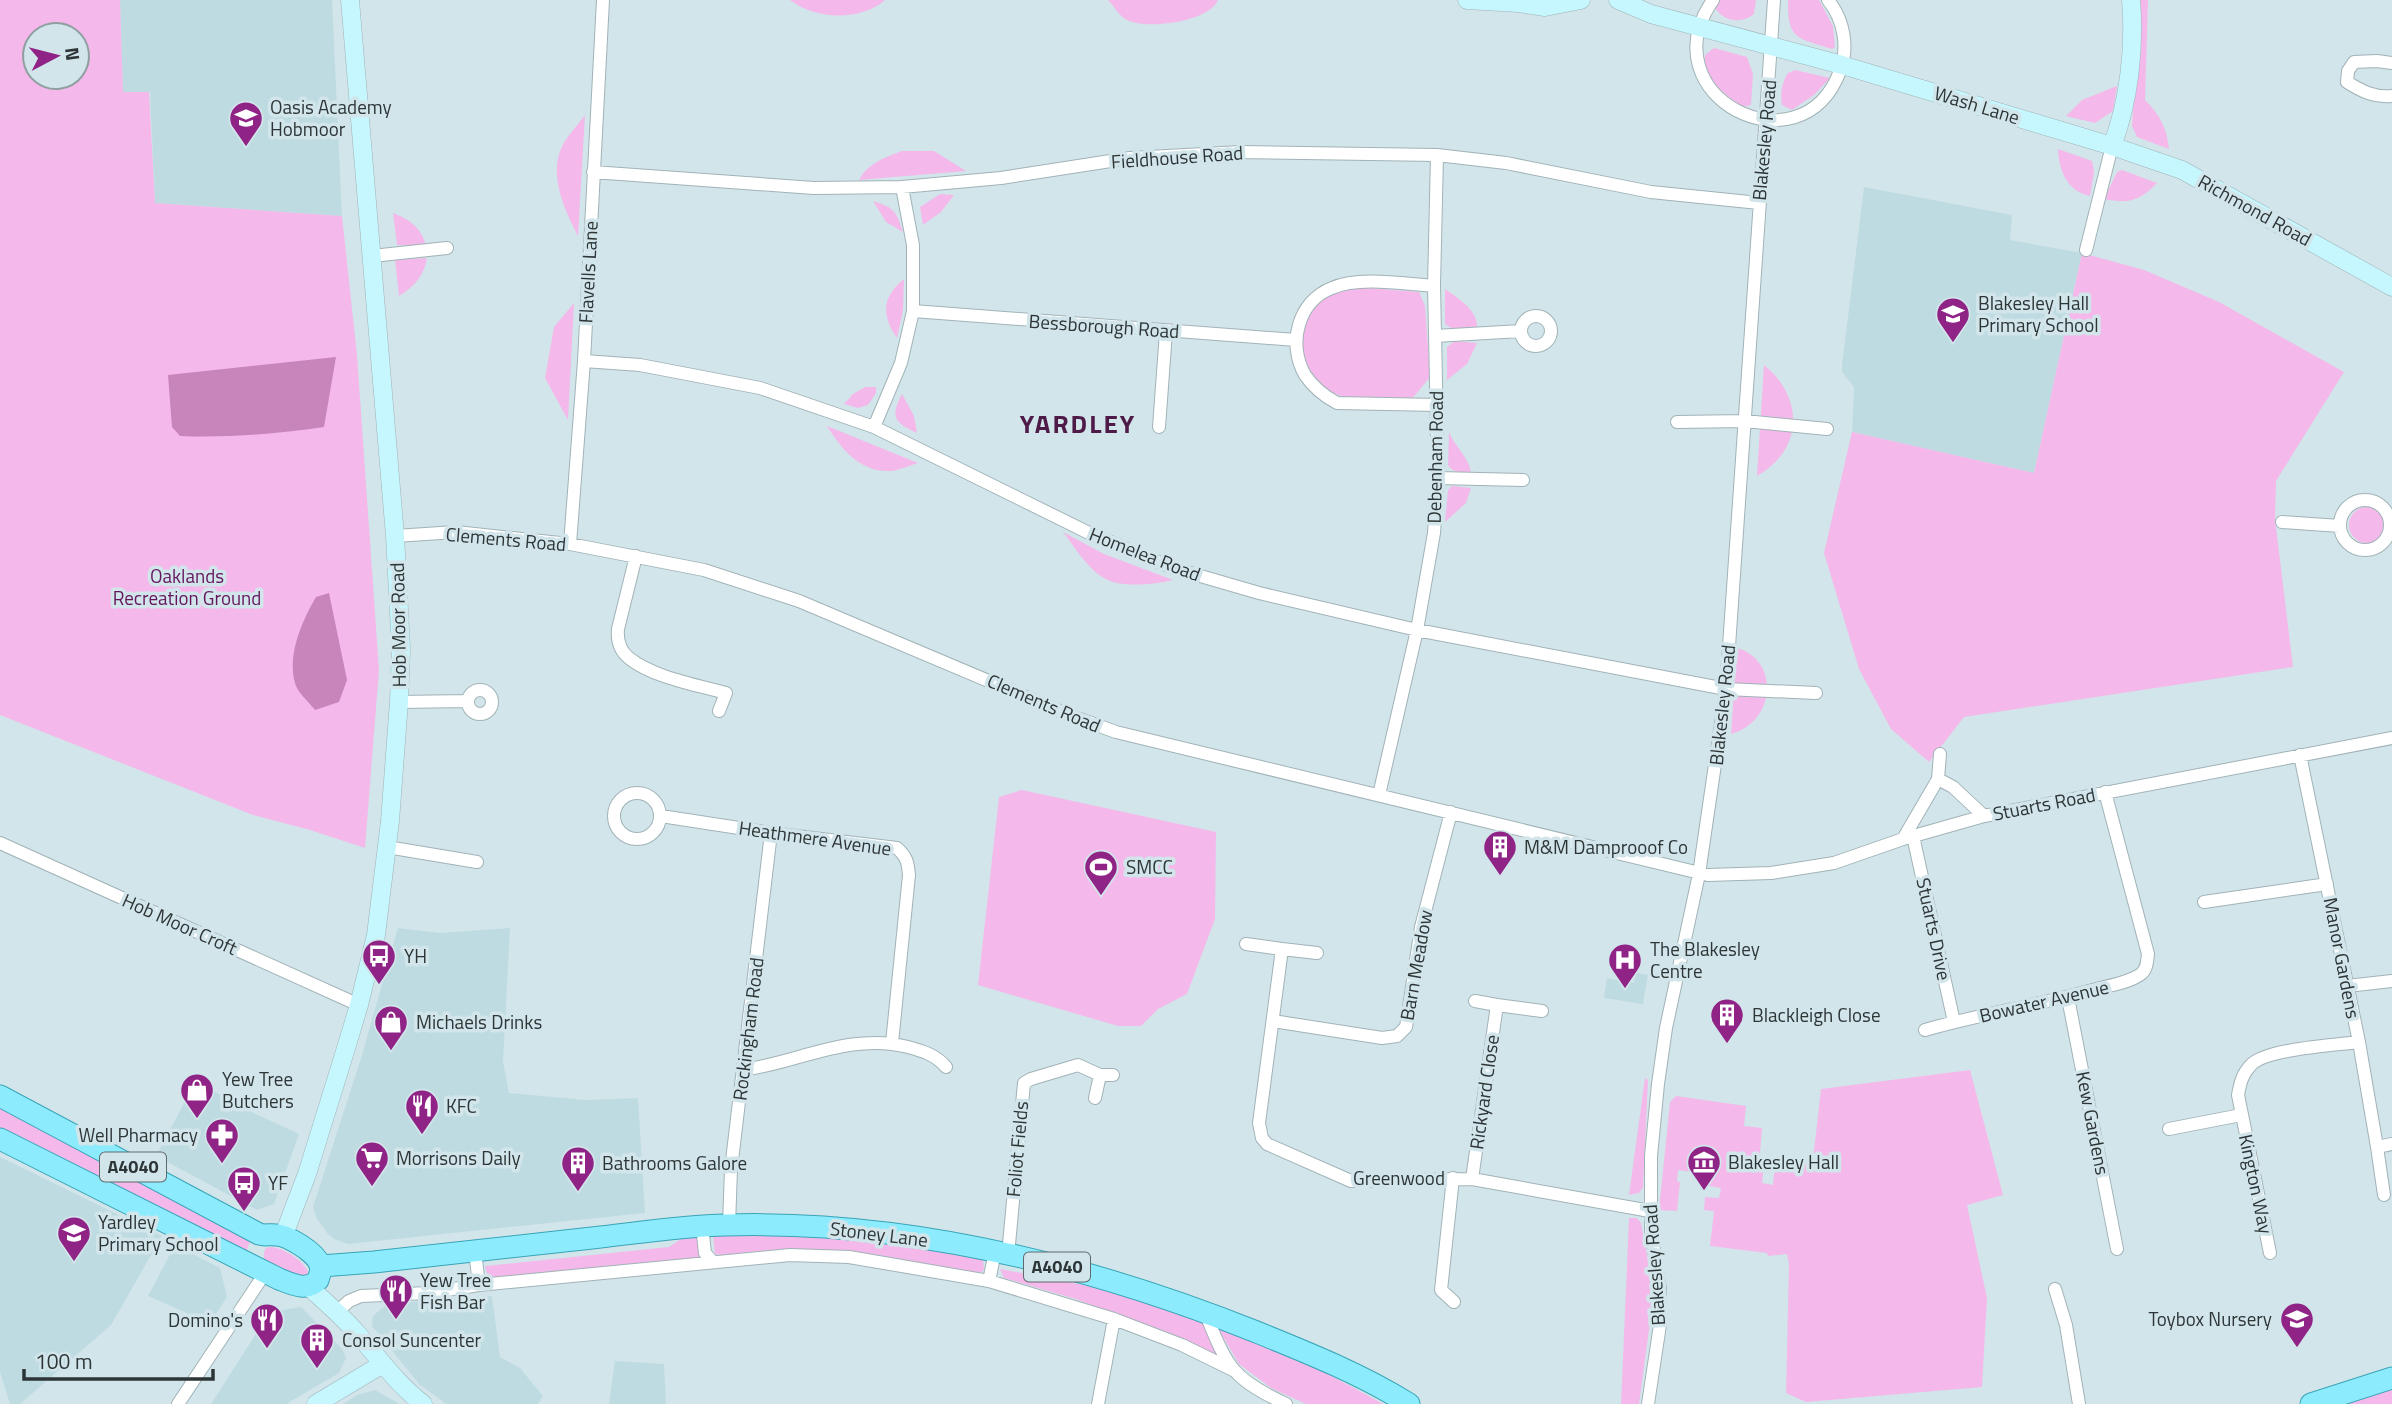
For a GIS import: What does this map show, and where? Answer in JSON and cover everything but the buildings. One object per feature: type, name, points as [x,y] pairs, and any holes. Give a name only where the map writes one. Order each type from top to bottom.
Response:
[{"type":"main road","name":"A4040","points":[[0,1096],[275,1237],[302,1246],[314,1255],[321,1266]]},
{"type":"main road","name":"A4040","points":[[0,1139],[263,1271],[294,1285],[308,1286]]},
{"type":"main road","name":"Stoney Lane","points":[[321,1266],[702,1226],[800,1226],[898,1234],[1001,1253],[1143,1290],[1205,1312],[1336,1366],[1409,1404]]},
{"type":"main road","points":[[263,1271],[256,1253],[258,1245],[275,1237]]},
{"type":"main road","points":[[308,1286],[318,1280],[321,1266]]},
{"type":"main road","points":[[2311,1404],[2392,1378]]},
{"type":"street","name":"Hob Moor Road","points":[[275,1237],[307,1174],[359,1004],[376,935],[387,848],[399,702],[401,649],[395,536],[350,0]]},
{"type":"street","name":"Flavells Lane","points":[[570,544],[584,361],[603,0]]},
{"type":"street","points":[[1467,0],[1520,1],[1554,6],[1581,0]]},
{"type":"street","name":"Wash Lane","points":[[1618,0],[1651,14],[1770,44],[2112,146]]},
{"type":"street","points":[[1713,0],[1700,25],[1697,54],[1706,81],[1714,93],[1736,111],[1766,121],[1793,117],[1819,103],[1833,85],[1842,65],[1844,36],[1840,21],[1828,0]]},
{"type":"street","name":"Blakesley Road","points":[[1648,1404],[1660,1325],[1660,1289],[1651,1230],[1651,1156],[1666,1028],[1699,874],[1726,689],[1774,0]]},
{"type":"street","points":[[2086,250],[2112,146],[2121,123],[2129,67],[2131,0]]},
{"type":"street","points":[[2392,64],[2377,61],[2354,62],[2348,71],[2347,82],[2377,97],[2392,96]]},
{"type":"street","name":"Richmond Road","points":[[2112,146],[2182,170],[2392,287]]},
{"type":"street","name":"Fieldhouse Road","points":[[593,172],[814,188],[902,187],[1000,177],[1144,157],[1241,152],[1437,155],[1506,163],[1651,192],[1759,203]]},
{"type":"street","name":"Debenham Road","points":[[1379,795],[1417,630],[1434,533],[1438,478],[1434,286],[1437,155]]},
{"type":"street","points":[[874,427],[901,363],[913,311],[913,244],[902,187]]},
{"type":"street","points":[[372,256],[447,248]]},
{"type":"street","points":[[1434,286],[1354,282],[1329,288],[1309,304],[1301,315],[1296,340],[1300,365],[1306,376],[1325,397],[1337,403],[1438,405]]},
{"type":"street","name":"Bessborough Road","points":[[913,311],[1296,340]]},
{"type":"street","points":[[1435,336],[1521,331]]},
{"type":"street","points":[[1159,427],[1166,332]]},
{"type":"street","name":"Homelea Road","points":[[584,361],[640,365],[760,388],[874,427],[1089,533],[1172,568],[1259,593],[1417,630],[1726,689],[1816,693]]},
{"type":"street","points":[[1677,422],[1745,421],[1827,429]]},
{"type":"street","points":[[1438,478],[1523,480]]},
{"type":"street","points":[[2361,500],[2375,502],[2381,506],[2391,524],[2382,544],[2369,550],[2349,545],[2340,526],[2343,512],[2354,502],[2361,500]]},
{"type":"street","points":[[2281,522],[2340,526]]},
{"type":"street","name":"Clements Road","points":[[395,536],[456,533],[570,544],[704,570],[799,601],[1069,715],[1116,732],[1699,874]]},
{"type":"street","points":[[636,556],[618,629],[617,638],[621,648],[628,658],[653,671],[726,693],[719,711]]},
{"type":"street","points":[[399,702],[467,701]]},
{"type":"street","name":"Stuarts Road","points":[[1699,874],[1726,876],[1771,873],[1834,863],[1908,837],[1984,816],[2392,738]]},
{"type":"street","points":[[1908,837],[1938,779],[1940,754]]},
{"type":"street","name":"Manor Gardens","points":[[2300,755],[2359,1042],[2384,1195]]},
{"type":"street","points":[[1938,779],[1953,787],[1984,816]]},
{"type":"street","name":"Bowater Avenue","points":[[1925,1030],[2068,998],[2133,978],[2146,968],[2148,954],[2105,792]]},
{"type":"street","name":"Barn Meadow","points":[[1273,1021],[1382,1038],[1397,1035],[1406,1027],[1421,927],[1451,812]]},
{"type":"street","name":"Heathmere Avenue","points":[[661,816],[897,848],[908,861],[909,875],[892,1043]]},
{"type":"street","name":"Rockingham Road","points":[[729,1225],[731,1169],[771,833]]},
{"type":"street","name":"Stuarts Drive","points":[[1908,837],[1954,1022]]},
{"type":"street","name":"Hob Moor Croft","points":[[0,843],[359,1004]]},
{"type":"street","points":[[387,848],[477,862]]},
{"type":"street","points":[[2204,902],[2327,884]]},
{"type":"street","points":[[1246,944],[1317,953]]},
{"type":"street","name":"Greenwood","points":[[1282,949],[1259,1123],[1262,1138],[1267,1144],[1351,1181],[1472,1179],[1650,1210]]},
{"type":"street","points":[[2347,986],[2392,981]]},
{"type":"street","name":"Kew Gardens","points":[[2068,998],[2117,1249]]},
{"type":"street","points":[[1475,1001],[1542,1011]]},
{"type":"street","name":"Rickyard Close","points":[[1472,1179],[1497,1004]]},
{"type":"street","points":[[743,1070],[771,1066],[818,1050],[864,1042],[892,1043],[939,1058],[946,1067]]},
{"type":"street","name":"Kington Way","points":[[2270,1253],[2241,1115],[2238,1096],[2242,1078],[2252,1063],[2280,1053],[2359,1042]]},
{"type":"street","name":"Foliot Fields","points":[[1001,1253],[1024,1083],[1078,1065],[1107,1075],[1095,1098]]},
{"type":"street","name":"Kington Way","points":[[2169,1129],[2241,1115]]},
{"type":"street","points":[[2377,1147],[2392,1144]]},
{"type":"street","points":[[1453,1178],[1441,1290],[1454,1302]]},
{"type":"street","points":[[702,1226],[705,1253],[707,1259],[712,1261]]},
{"type":"street","points":[[475,1251],[479,1285]]},
{"type":"street","points":[[989,1281],[1001,1253]]},
{"type":"street","points":[[337,1312],[349,1301],[361,1296],[428,1293],[479,1285],[712,1261],[790,1255],[849,1257],[989,1281],[1114,1319],[1182,1345],[1235,1371],[1286,1404]]},
{"type":"street","points":[[178,1404],[263,1271]]},
{"type":"street","points":[[308,1286],[337,1312],[382,1365],[423,1404]]},
{"type":"street","points":[[2055,1289],[2066,1325],[2079,1404]]},
{"type":"street","points":[[1205,1312],[1215,1337],[1235,1371]]},
{"type":"street","points":[[1098,1404],[1114,1319]]},
{"type":"street","points":[[316,1404],[382,1365]]},
{"type":"shaded area","name":"Oasis Academy Hobmoor","points":[[120,0],[332,0],[342,216],[155,203],[150,92],[123,92]]},
{"type":"shaded area","name":"Blakesley Hall Primary School","points":[[1864,187],[2012,215],[2010,240],[2082,253],[2034,473],[1852,432],[1854,387],[1842,372],[1842,365]]},
{"type":"shaded area","points":[[336,357],[324,427],[252,435],[180,436],[172,427],[168,375]]},
{"type":"shaded area","points":[[329,593],[347,680],[339,702],[315,710],[296,686],[293,672],[294,650],[301,627],[316,597]]},
{"type":"shaded area","points":[[398,928],[440,933],[510,928],[503,1062],[509,1093],[586,1100],[638,1098],[645,1213],[348,1244],[328,1234],[317,1219],[313,1207],[362,1055]]},
{"type":"shaded area","name":"The Blakesley Centre","points":[[1636,973],[1648,975],[1643,1004],[1604,998],[1607,978],[1634,983]]},
{"type":"shaded area","points":[[196,1081],[243,1108],[299,1134],[274,1204],[257,1210],[156,1156]]},
{"type":"shaded area","name":"Yardley Primary School","points":[[0,1157],[162,1236],[111,1325],[20,1404],[10,1404],[0,1372]]},
{"type":"shaded area","points":[[175,1245],[220,1268],[227,1297],[208,1326],[198,1318],[148,1296]]},
{"type":"shaded area","points":[[492,1296],[500,1357],[520,1368],[543,1396],[538,1404],[446,1404],[419,1384],[372,1326],[373,1316],[387,1304]]},
{"type":"shaded area","points":[[301,1307],[342,1349],[346,1358],[339,1373],[286,1404],[211,1404],[270,1312]]},
{"type":"shaded area","points":[[615,1361],[664,1364],[666,1404],[609,1404]]},
{"type":"shaded area","points":[[375,1390],[400,1404],[343,1404],[357,1395]]},
{"type":"green space","name":"Oaklands Recreation Ground","points":[[0,0],[120,0],[123,92],[149,92],[155,203],[342,216],[357,355],[379,670],[365,848],[253,815],[0,715]]},
{"type":"green space","points":[[790,0],[885,0],[864,12],[838,15],[812,11]]},
{"type":"green space","points":[[1108,0],[1218,0],[1212,8],[1191,19],[1148,24],[1124,19]]},
{"type":"green space","points":[[1720,0],[1756,0],[1754,14],[1739,20],[1728,19],[1715,8]]},
{"type":"green space","points":[[1788,0],[1819,0],[1833,26],[1835,47],[1832,49],[1797,35],[1790,23]]},
{"type":"green space","points":[[2137,0],[2148,0],[2145,100],[2162,122],[2169,149],[2137,137],[2132,126],[2138,40]]},
{"type":"green space","points":[[1714,48],[1747,57],[1753,74],[1751,105],[1742,107],[1711,79],[1705,64],[1705,55]]},
{"type":"green space","points":[[1795,70],[1830,78],[1814,95],[1792,110],[1782,105],[1781,92],[1788,73]]},
{"type":"green space","points":[[2117,86],[2113,111],[2095,123],[2066,116],[2082,100]]},
{"type":"green space","points":[[585,115],[578,236],[559,190],[557,165],[565,141]]},
{"type":"green space","points":[[2058,149],[2092,161],[2094,172],[2090,196],[2070,185],[2062,172]]},
{"type":"green space","points":[[902,151],[934,151],[966,171],[859,180],[872,165]]},
{"type":"green space","points":[[2122,170],[2157,183],[2133,200],[2104,199],[2117,172]]},
{"type":"green space","points":[[940,194],[954,195],[941,212],[923,225],[920,207]]},
{"type":"green space","points":[[873,201],[894,211],[903,232],[886,222]]},
{"type":"green space","points":[[393,213],[414,225],[426,246],[397,245]]},
{"type":"green space","points":[[2082,253],[2144,270],[2219,302],[2344,372],[2276,481],[2275,519],[2293,667],[1964,717],[1929,762],[1891,729],[1859,669],[1824,553],[1852,432],[2034,473]]},
{"type":"green space","points":[[427,258],[418,280],[399,296],[395,260]]},
{"type":"green space","points":[[904,279],[903,310],[897,338],[888,322],[886,307],[891,293]]},
{"type":"green space","points":[[1357,287],[1419,292],[1425,306],[1430,377],[1412,399],[1366,400],[1341,396],[1317,380],[1309,369],[1302,342],[1308,315],[1317,303],[1326,297]]},
{"type":"green space","points":[[1445,289],[1471,310],[1477,328],[1453,329],[1445,324]]},
{"type":"green space","points":[[574,303],[568,420],[545,378],[554,327]]},
{"type":"green space","points":[[1455,341],[1477,343],[1467,364],[1447,380],[1447,347]]},
{"type":"green space","points":[[1764,365],[1786,392],[1792,407],[1793,422],[1784,452],[1757,476]]},
{"type":"green space","points":[[865,387],[876,387],[876,393],[868,405],[858,408],[844,404],[853,394]]},
{"type":"green space","points":[[902,394],[914,416],[917,433],[903,426],[896,418],[896,408]]},
{"type":"green space","points":[[827,426],[918,463],[892,471],[871,468],[846,451]]},
{"type":"green space","points":[[1449,432],[1468,463],[1471,474],[1455,471],[1448,465]]},
{"type":"green space","points":[[1452,486],[1471,488],[1466,503],[1445,522],[1448,490]]},
{"type":"green space","points":[[2367,507],[2380,512],[2385,525],[2380,538],[2367,543],[2354,538],[2349,525],[2354,512]]},
{"type":"green space","points":[[1063,532],[1104,554],[1173,580],[1131,585],[1108,580],[1089,565]]},
{"type":"green space","points":[[1737,648],[1751,655],[1761,665],[1766,677],[1767,691],[1764,705],[1757,717],[1746,727],[1731,734]]},
{"type":"green space","name":"SMCC","points":[[1022,790],[1216,832],[1215,919],[1187,994],[1158,1009],[1141,1026],[1118,1026],[978,985],[999,797]]},
{"type":"green space","points":[[1970,1070],[2003,1195],[1967,1205],[1987,1298],[1982,1387],[1806,1402],[1786,1393],[1787,1254],[1768,1256],[1767,1253],[1710,1246],[1714,1211],[1704,1210],[1705,1197],[1719,1198],[1721,1188],[1704,1185],[1706,1169],[1693,1168],[1692,1172],[1678,1170],[1677,1181],[1680,1182],[1677,1211],[1659,1210],[1670,1102],[1676,1096],[1746,1106],[1744,1126],[1762,1128],[1759,1165],[1764,1166],[1762,1183],[1773,1185],[1776,1156],[1813,1159],[1821,1089]]},
{"type":"green space","points":[[1645,1078],[1648,1080],[1643,1187],[1639,1193],[1629,1195]]},
{"type":"green space","points":[[0,1107],[251,1239],[245,1255],[85,1175],[0,1128]]},
{"type":"green space","points":[[1629,1218],[1637,1218],[1641,1223],[1654,1293],[1639,1404],[1621,1404]]},
{"type":"green space","points":[[713,1234],[802,1234],[976,1256],[983,1260],[984,1270],[978,1274],[878,1255],[782,1249],[721,1255],[715,1254]]},
{"type":"green space","points":[[697,1236],[700,1256],[696,1260],[494,1279],[488,1277],[485,1266],[669,1247],[684,1237]]},
{"type":"green space","points":[[272,1247],[298,1259],[308,1272],[305,1277],[300,1279],[268,1265],[264,1255],[266,1248]]},
{"type":"green space","points":[[1000,1269],[1119,1292],[1202,1318],[1219,1353],[1215,1355],[1076,1299],[1004,1278]]},
{"type":"green space","points":[[1215,1323],[1300,1360],[1383,1404],[1306,1404],[1271,1388],[1239,1364]]},
{"type":"green space","points":[[2392,1387],[2392,1404],[2341,1404]]},
{"type":"place","name":"Oasis Academy Hobmoor","points":[[246,148]]},
{"type":"place","name":"Blakesley Hall Primary School","points":[[1953,344]]},
{"type":"place","name":"M&M Damprooof Co","points":[[1500,877]]},
{"type":"place","name":"SMCC","points":[[1101,897]]},
{"type":"place","name":"YH","points":[[379,986]]},
{"type":"place","name":"The Blakesley Centre","points":[[1625,990]]},
{"type":"place","name":"Blackleigh Close","points":[[1727,1045]]},
{"type":"place","name":"Michaels Drinks","points":[[391,1052]]},
{"type":"place","name":"Yew Tree Butchers","points":[[197,1120]]},
{"type":"place","name":"KFC","points":[[422,1136]]},
{"type":"place","name":"Well Pharmacy","points":[[222,1165]]},
{"type":"place","name":"Morrisons Daily","points":[[372,1188]]},
{"type":"place","name":"Blakesley Hall","points":[[1704,1192]]},
{"type":"place","name":"Bathrooms Galore","points":[[578,1193]]},
{"type":"place","name":"YF","points":[[244,1213]]},
{"type":"place","name":"Yardley Primary School","points":[[74,1263]]},
{"type":"place","name":"Yew Tree Fish Bar","points":[[396,1321]]},
{"type":"place","name":"Toybox Nursery","points":[[2297,1349]]},
{"type":"place","name":"Domino's","points":[[267,1350]]},
{"type":"place","name":"Consol Suncenter","points":[[317,1370]]},
{"type":"district","name":"YARDLEY","points":[[1078,424]]}]
